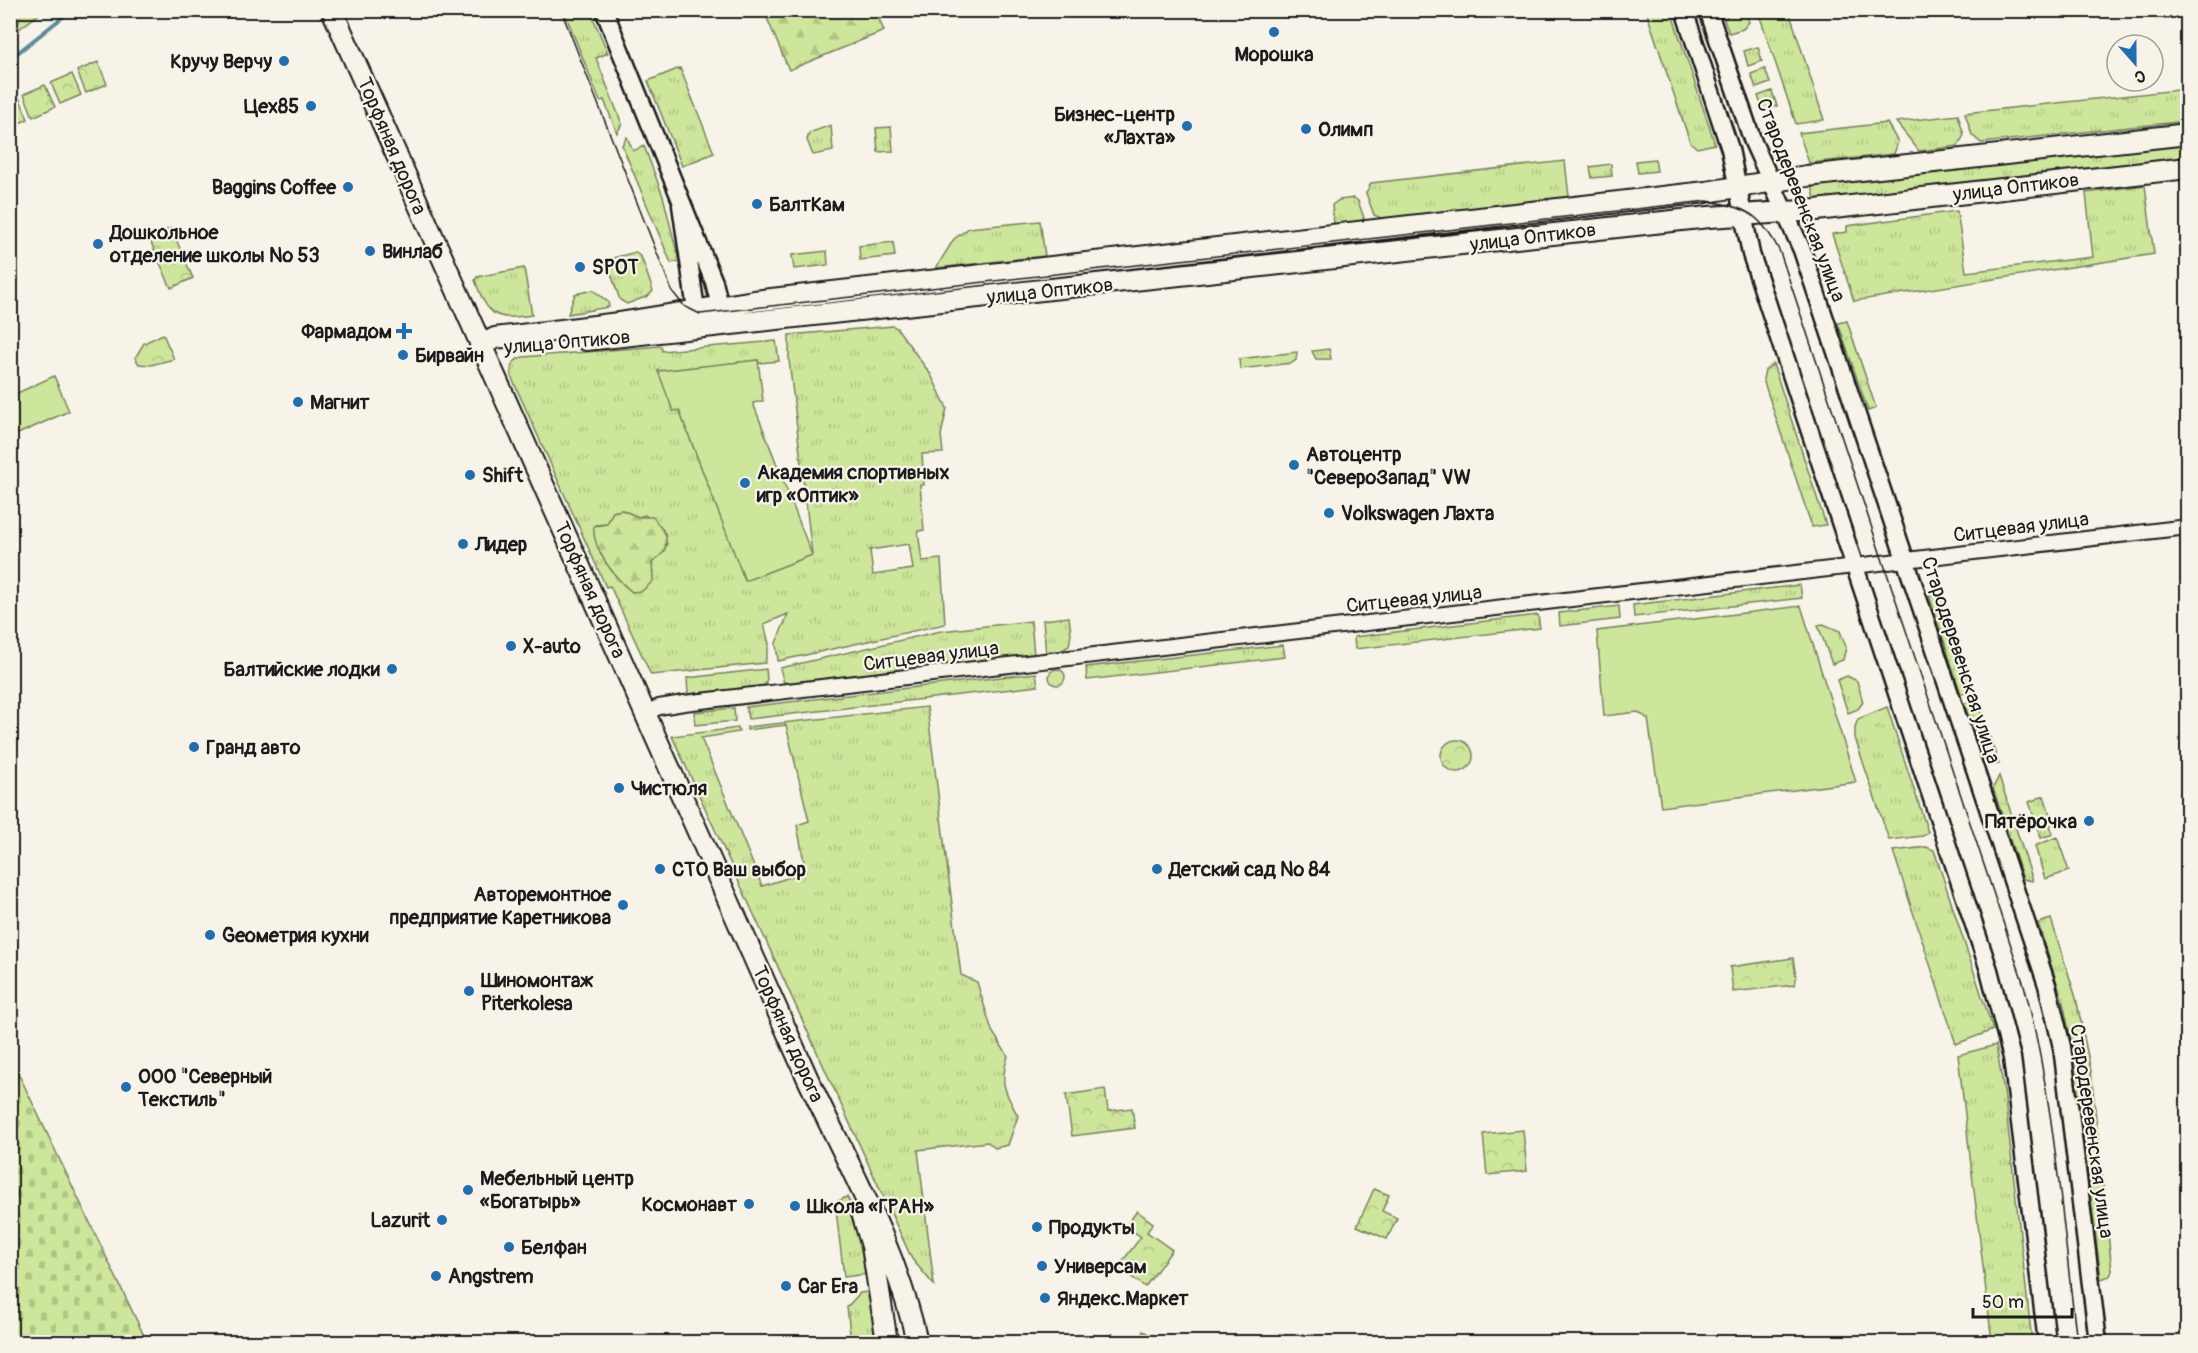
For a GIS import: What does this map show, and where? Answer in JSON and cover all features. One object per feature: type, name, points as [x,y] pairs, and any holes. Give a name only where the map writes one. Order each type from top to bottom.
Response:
[{"type":"main road","name":"Торфяная дорога","points":[[332,10],[480,346],[850,1169],[869,1204],[899,1276],[917,1342]]},
{"type":"main road","name":"улица Оптиков","points":[[480,346],[495,338],[619,323],[720,306],[2187,134]]},
{"type":"main road","name":"улица Оптиков","points":[[480,346],[498,349],[713,327],[2187,168]]},
{"type":"main road","name":"Торфяная дорога","points":[[850,1169],[872,1246],[887,1342]]},
{"type":"street","points":[[604,10],[714,282],[720,306],[713,327],[696,310],[681,205]]},
{"type":"street","points":[[1684,10],[1730,149],[1750,254],[1989,969],[2007,1035],[2021,1122],[2047,1342]]},
{"type":"street","name":"Стародеревенская улица","points":[[1708,10],[1753,142],[1802,250],[2047,985],[2060,1036],[2071,1109],[2098,1342]]},
{"type":"street","name":"Ситцевая улица","points":[[645,713],[659,707],[684,703],[1854,568],[2187,527]]},
{"type":"green space","points":[[11,10],[43,10],[43,11],[11,35]]},
{"type":"green space","points":[[564,11],[590,11],[608,53],[596,58],[622,124],[617,133],[604,100],[600,101]]},
{"type":"green space","points":[[764,11],[876,11],[884,31],[789,70]]},
{"type":"green space","points":[[1646,11],[1671,11],[1715,144],[1697,148],[1690,142]]},
{"type":"green space","points":[[1731,11],[1745,11],[1749,22],[1743,29],[1729,33],[1724,20]]},
{"type":"green space","points":[[1758,11],[1789,11],[1824,120],[1796,124]]},
{"type":"green space","points":[[1758,47],[1762,61],[1748,66],[1744,51]]},
{"type":"green space","points":[[98,62],[107,84],[86,93],[77,71]]},
{"type":"green space","points":[[680,68],[714,153],[682,166],[648,81]]},
{"type":"green space","points":[[1765,69],[1770,83],[1756,88],[1751,74]]},
{"type":"green space","points":[[72,74],[81,95],[60,104],[51,83]]},
{"type":"green space","points":[[45,85],[55,107],[33,117],[24,94]]},
{"type":"green space","points":[[2187,89],[2187,121],[1981,143],[1972,135],[1965,113],[2165,93]]},
{"type":"green space","points":[[1772,91],[1777,106],[1763,110],[1758,96]]},
{"type":"green space","points":[[19,97],[28,119],[11,127],[11,101]]},
{"type":"green space","points":[[1958,115],[1964,135],[1958,146],[1919,151],[1896,122]]},
{"type":"green space","points":[[1887,123],[1898,142],[1894,154],[1809,163],[1799,133]]},
{"type":"green space","points":[[831,125],[833,151],[813,155],[807,140],[809,133]]},
{"type":"green space","points":[[891,127],[893,151],[878,152],[876,128]]},
{"type":"green space","points":[[627,137],[633,151],[644,146],[663,196],[679,261],[671,263],[622,145]]},
{"type":"green space","points":[[2187,143],[2187,157],[1815,199],[1812,186]]},
{"type":"green space","points":[[1655,159],[1657,171],[1638,173],[1636,161]]},
{"type":"green space","points":[[1565,161],[1569,197],[1383,219],[1374,215],[1366,193],[1371,183]]},
{"type":"green space","points":[[1611,164],[1612,176],[1592,178],[1590,167]]},
{"type":"green space","points":[[2145,185],[2154,254],[1854,301],[1832,234],[1847,232],[1847,226],[1957,211],[1966,272],[2093,257],[2086,193]]},
{"type":"green space","points":[[1354,198],[1358,201],[1364,218],[1361,221],[1334,224],[1332,205],[1339,200]]},
{"type":"green space","points":[[1040,221],[1045,256],[936,268],[954,239],[969,228]]},
{"type":"green space","points":[[171,228],[193,278],[171,288],[149,238]]},
{"type":"green space","points":[[893,242],[895,256],[860,260],[859,246]]},
{"type":"green space","points":[[827,251],[828,265],[794,269],[792,255]]},
{"type":"green space","points":[[636,252],[642,259],[653,291],[648,296],[627,304],[620,300],[608,265],[613,258]]},
{"type":"green space","points":[[524,268],[532,315],[509,317],[494,313],[484,302],[475,280],[477,277]]},
{"type":"green space","points":[[593,290],[608,302],[609,307],[568,314],[575,294]]},
{"type":"green space","points":[[1847,321],[1876,408],[1868,411],[1838,323]]},
{"type":"green space","points":[[893,326],[897,328],[931,375],[947,408],[941,435],[943,453],[922,454],[924,485],[920,485],[924,530],[918,531],[922,561],[941,559],[945,624],[778,661],[776,643],[788,614],[764,624],[769,644],[765,663],[651,675],[610,586],[606,587],[511,376],[512,366],[515,361],[523,357],[661,346],[662,351],[776,341],[779,361],[759,363],[758,360],[658,372],[679,410],[745,580],[812,554],[789,360],[789,335]],"holes":[[[622,510],[638,517],[645,515],[663,530],[667,545],[652,563],[654,572],[632,592],[606,562],[595,534],[595,525],[607,524],[613,512]],[[909,544],[913,569],[873,575],[870,550]]]},
{"type":"green space","points":[[163,334],[174,359],[151,365],[139,364],[135,358],[144,343]]},
{"type":"green space","points":[[1329,349],[1331,359],[1316,359],[1312,351]]},
{"type":"green space","points":[[1297,352],[1296,360],[1292,363],[1240,369],[1239,359]]},
{"type":"green space","name":"Академия спортивных игр «Оптик»","points":[[758,360],[763,401],[753,403],[812,555],[745,581],[679,410],[673,411],[658,371]]},
{"type":"green space","points":[[1773,364],[1826,525],[1812,527],[1763,379],[1765,370]]},
{"type":"green space","points":[[54,376],[69,411],[11,437],[11,396]]},
{"type":"green space","points":[[622,510],[638,517],[653,517],[666,535],[665,551],[652,563],[653,581],[642,591],[632,592],[619,579],[596,544],[594,526],[607,524],[613,512]]},
{"type":"green space","points":[[1800,585],[1802,598],[1634,617],[1633,605]]},
{"type":"green space","points":[[1941,592],[1974,692],[1961,694],[1929,595]]},
{"type":"green space","points":[[1619,606],[1620,619],[1560,626],[1559,613]]},
{"type":"green space","points":[[1801,606],[1856,782],[1661,807],[1648,719],[1638,712],[1604,716],[1597,631]]},
{"type":"green space","points":[[1538,615],[1540,628],[1355,649],[1354,637]]},
{"type":"green space","points":[[1069,617],[1071,634],[1069,646],[1059,652],[1046,654],[1043,620]]},
{"type":"green space","points":[[1031,621],[1034,655],[784,683],[780,668],[941,631]]},
{"type":"green space","points":[[1823,624],[1840,631],[1846,647],[1843,660],[1832,664],[1818,625]]},
{"type":"green space","points":[[1283,645],[1285,657],[1087,680],[1086,667]]},
{"type":"green space","points":[[766,669],[767,679],[764,686],[688,694],[687,678]]},
{"type":"green space","points":[[1057,669],[1065,677],[1057,685],[1049,677]]},
{"type":"green space","points":[[1036,673],[1038,686],[748,719],[746,707]]},
{"type":"green space","points":[[1847,676],[1857,681],[1863,702],[1858,709],[1848,713],[1837,680]]},
{"type":"green space","points":[[1977,701],[1999,764],[1995,765],[1983,759],[1964,703]]},
{"type":"green space","points":[[927,707],[961,975],[977,982],[992,1031],[1008,1056],[1004,1074],[1005,1088],[1018,1116],[1008,1145],[995,1148],[988,1142],[918,1150],[934,1285],[912,1259],[672,736],[738,728],[739,732],[701,738],[762,886],[806,872],[797,825],[809,821],[786,725],[747,730],[747,727]]},
{"type":"green space","points":[[1887,707],[1928,832],[1923,836],[1889,840],[1855,738],[1858,719]]},
{"type":"green space","points":[[734,708],[735,721],[695,725],[694,712]]},
{"type":"green space","points":[[1457,740],[1468,745],[1473,756],[1468,767],[1457,772],[1446,767],[1441,756],[1446,745]]},
{"type":"green space","points":[[1999,776],[2033,881],[2023,879],[1993,788]]},
{"type":"green space","points":[[2044,796],[2053,823],[2050,825],[2053,834],[2041,838],[2029,802]]},
{"type":"green space","points":[[2057,837],[2069,871],[2045,879],[2035,846]]},
{"type":"green space","points":[[1926,847],[1934,850],[1993,1030],[1956,1044],[1893,851]]},
{"type":"green space","points":[[2051,919],[2076,998],[2091,1071],[2112,1271],[2110,1276],[2101,1279],[2072,1045],[2063,1002],[2038,923]]},
{"type":"green space","points":[[1793,958],[1796,977],[1794,985],[1733,992],[1730,967]]},
{"type":"green space","points":[[1996,1045],[2004,1091],[2032,1342],[1992,1342],[1958,1055]]},
{"type":"green space","points":[[11,1058],[147,1342],[11,1342]]},
{"type":"green space","points":[[1105,1089],[1108,1111],[1132,1108],[1135,1128],[1072,1136],[1066,1095]]},
{"type":"green space","points":[[1523,1130],[1527,1171],[1487,1175],[1483,1134]]},
{"type":"green space","points":[[1374,1189],[1389,1195],[1382,1211],[1397,1218],[1387,1239],[1357,1226]]},
{"type":"green space","points":[[847,1197],[860,1222],[867,1274],[844,1277],[835,1202]]},
{"type":"green space","points":[[1137,1211],[1153,1223],[1147,1232],[1172,1250],[1145,1287],[1118,1267],[1141,1237],[1126,1226]]},
{"type":"green space","points":[[868,1292],[875,1298],[880,1342],[851,1342],[847,1307],[860,1293]]},
{"type":"green space","points":[[1143,1331],[1163,1342],[1101,1342],[1103,1337],[1113,1334],[1114,1341],[1144,1338]]},
{"type":"green space","points":[[2187,1337],[2187,1342],[2143,1342]]},
{"type":"waterway","points":[[10,59],[69,12]]},
{"type":"tram line","points":[[561,10],[672,291],[684,306],[700,314],[1707,201],[1733,206],[1759,221],[1780,252],[2024,985],[2035,1029],[2050,1118],[2077,1342]]},
{"type":"place","name":"Морошка","points":[[1274,32]]},
{"type":"place","name":"Кручу Верчу","points":[[284,61]]},
{"type":"place","name":"Цех85","points":[[311,106]]},
{"type":"place","name":"Бизнес-центр «Лахта»","points":[[1187,126]]},
{"type":"place","name":"Олимп","points":[[1306,129]]},
{"type":"place","name":"Baggins Coffee","points":[[348,187]]},
{"type":"place","name":"БалтКам","points":[[757,204]]},
{"type":"place","name":"Дошкольное отделение школы № 53","points":[[98,244]]},
{"type":"place","name":"Винлаб","points":[[370,251]]},
{"type":"place","name":"SPOT","points":[[580,267]]},
{"type":"place","name":"Фармадом","points":[[404,331]]},
{"type":"place","name":"Бирвайн","points":[[403,355]]},
{"type":"place","name":"Магнит","points":[[298,402]]},
{"type":"place","name":"Автоцентр \"СевероЗапад\" VW","points":[[1294,465]]},
{"type":"place","name":"Shift","points":[[470,475]]},
{"type":"place","name":"Академия спортивных игр «Оптик»","points":[[745,483]]},
{"type":"place","name":"Volkswagen Лахта","points":[[1329,513]]},
{"type":"place","name":"Лидер","points":[[463,544]]},
{"type":"place","name":"X-auto","points":[[511,646]]},
{"type":"place","name":"Балтийские лодки","points":[[392,669]]},
{"type":"place","name":"Гранд авто","points":[[194,747]]},
{"type":"place","name":"Чистюля","points":[[619,788]]},
{"type":"place","name":"Пятёрочка","points":[[2089,821]]},
{"type":"place","name":"СТО Ваш выбор","points":[[660,869]]},
{"type":"place","name":"Детский сад № 84","points":[[1157,869]]},
{"type":"place","name":"Авторемонтное предприятие Каретникова","points":[[623,905]]},
{"type":"place","name":"Geoметрия кухни","points":[[210,935]]},
{"type":"place","name":"Шиномонтаж Piterkolesa","points":[[469,991]]},
{"type":"place","name":"ООО \"Северный Текстиль\"","points":[[126,1087]]},
{"type":"place","name":"Мебельный центр «Богатырь»","points":[[468,1190]]},
{"type":"place","name":"Космонавт","points":[[749,1204]]},
{"type":"place","name":"Школа «ГРАН»","points":[[795,1206]]},
{"type":"place","name":"Lazurit","points":[[442,1220]]},
{"type":"place","name":"Продукты","points":[[1037,1227]]},
{"type":"place","name":"Белфан","points":[[509,1247]]},
{"type":"place","name":"Универсам","points":[[1042,1266]]},
{"type":"place","name":"Angstrem","points":[[436,1276]]},
{"type":"place","name":"Car Era","points":[[786,1286]]},
{"type":"place","name":"Яндекс.Маркет","points":[[1045,1298]]}]
